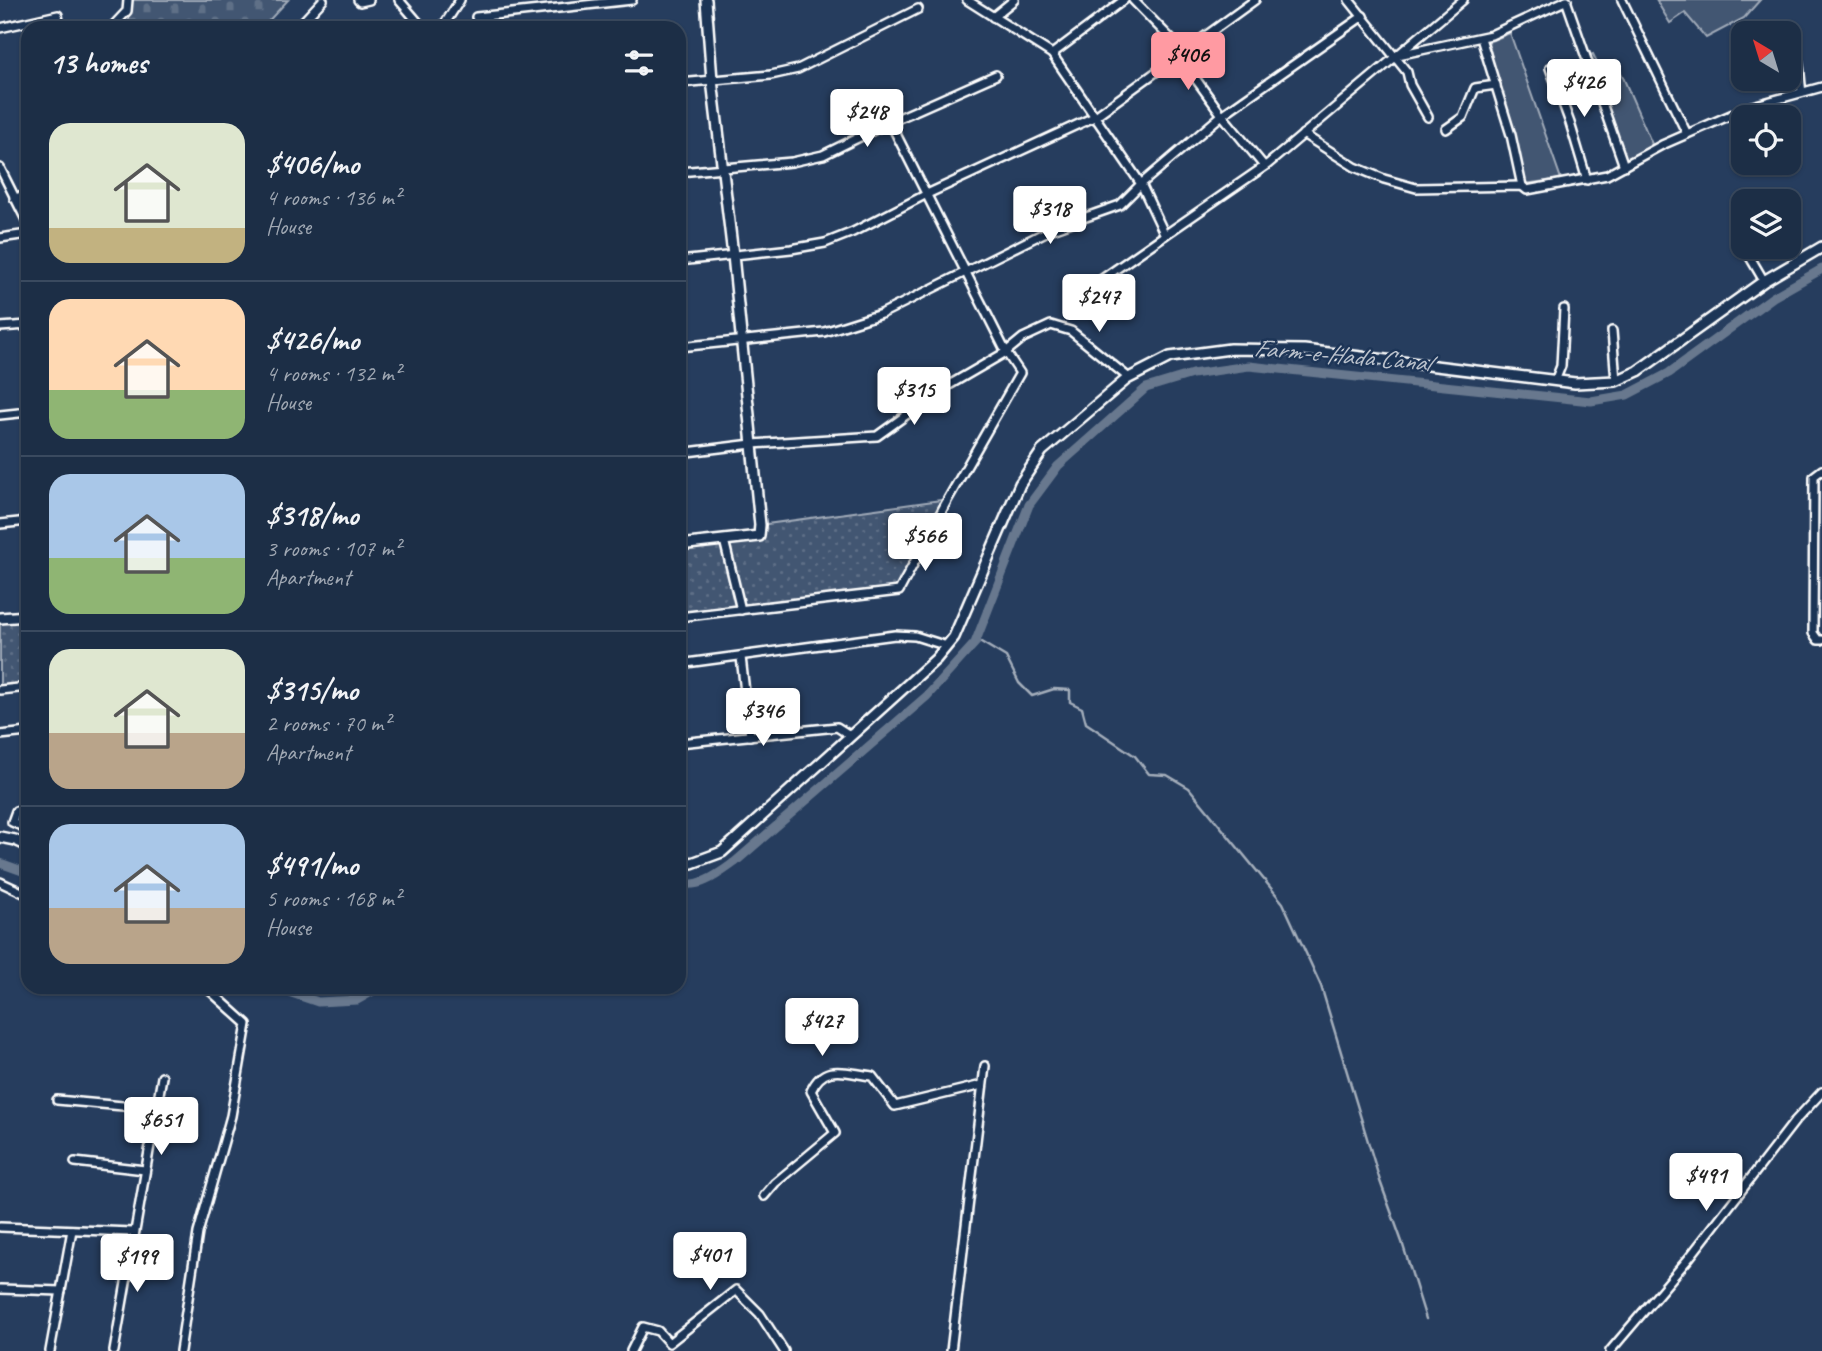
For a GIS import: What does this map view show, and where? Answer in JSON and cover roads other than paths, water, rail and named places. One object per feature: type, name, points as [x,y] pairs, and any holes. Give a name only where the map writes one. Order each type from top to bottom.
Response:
[{"type":"street","points":[[118,21],[127,11],[128,0]]},
{"type":"street","points":[[304,21],[324,0]]},
{"type":"street","points":[[358,0],[369,0]]},
{"type":"street","points":[[399,0],[417,21]]},
{"type":"street","points":[[446,21],[460,0]]},
{"type":"street","points":[[476,17],[632,0]]},
{"type":"street","points":[[686,544],[760,536],[706,0]]},
{"type":"street","points":[[967,0],[1052,54],[1141,184],[1166,235]]},
{"type":"street","points":[[993,17],[1014,0]]},
{"type":"street","points":[[1052,54],[1124,0]]},
{"type":"street","points":[[1133,0],[1172,40],[1180,56],[1222,115],[1264,166]]},
{"type":"street","points":[[686,260],[791,249],[825,243],[853,232],[925,195],[1094,117],[1255,0]]},
{"type":"street","points":[[1349,0],[1407,72],[1410,85],[1428,117]]},
{"type":"street","points":[[1072,300],[1264,166],[1462,0]]},
{"type":"street","points":[[1394,56],[1491,35],[1567,0],[1624,166]]},
{"type":"street","points":[[1622,0],[1687,134]]},
{"type":"street","points":[[686,82],[771,75],[799,69],[918,9]]},
{"type":"street","points":[[31,21],[58,15],[59,21]]},
{"type":"street","points":[[686,346],[824,332],[881,314],[1052,229],[1120,205],[1222,115],[1363,16]]},
{"type":"street","points":[[0,28],[21,23]]},
{"type":"street","points":[[1480,38],[1511,135],[1522,186],[1527,190],[1606,175],[1687,134],[1749,107],[1822,87]]},
{"type":"street","points":[[1550,68],[1587,180]]},
{"type":"street","points":[[686,171],[792,162],[822,155],[996,75]]},
{"type":"street","points":[[1446,129],[1463,117],[1475,88],[1496,85]]},
{"type":"street","points":[[686,616],[900,591],[948,499],[1020,373],[1006,352],[965,273],[890,122]]},
{"type":"street","points":[[1303,134],[1355,167],[1416,188],[1522,186]]},
{"type":"street","points":[[0,168],[4,186],[21,210]]},
{"type":"street","points":[[15,198],[21,196]]},
{"type":"street","points":[[0,238],[21,235]]},
{"type":"street","points":[[686,862],[692,863],[722,852],[936,659],[954,637],[1020,484],[1042,452],[1129,377],[1170,357],[1242,349],[1304,350],[1575,383],[1616,381],[1638,371],[1764,281],[1822,247]]},
{"type":"street","points":[[1751,259],[1764,281]]},
{"type":"street","points":[[1555,381],[1561,366],[1564,309]]},
{"type":"street","points":[[686,452],[752,444],[877,436],[944,388],[1006,352],[1023,338],[1051,325],[1071,331],[1129,377]]},
{"type":"street","points":[[0,327],[21,326]]},
{"type":"street","points":[[1612,331],[1616,381]]},
{"type":"street","points":[[0,415],[21,413]]},
{"type":"street","points":[[1822,470],[1814,476],[1813,620],[1813,633],[1818,640],[1822,640]]},
{"type":"street","points":[[0,524],[21,522]]},
{"type":"street","points":[[724,540],[741,610]]},
{"type":"street","points":[[0,618],[21,616]]},
{"type":"street","points":[[686,663],[895,635],[915,636],[947,646]]},
{"type":"street","points":[[741,657],[750,736]]},
{"type":"street","points":[[0,690],[21,688]]},
{"type":"street","points":[[686,742],[837,727],[851,736]]},
{"type":"street","points":[[0,734],[21,732]]},
{"type":"street","points":[[21,810],[16,811],[12,822],[21,826]]},
{"type":"street","points":[[0,838],[21,843]]},
{"type":"street","points":[[0,882],[21,892]]},
{"type":"street","points":[[180,1351],[198,1233],[231,1116],[247,1024],[214,994]]},
{"type":"street","points":[[951,1351],[985,1066]]},
{"type":"street","points":[[764,1196],[775,1183],[835,1133],[811,1091],[817,1077],[829,1071],[872,1076],[895,1107],[982,1085]]},
{"type":"street","points":[[114,1351],[162,1077]]},
{"type":"street","points":[[1610,1351],[1689,1258],[1795,1121],[1822,1092]]},
{"type":"street","points":[[57,1100],[156,1109]]},
{"type":"street","points":[[75,1162],[145,1170]]},
{"type":"street","points":[[0,1227],[133,1232]]},
{"type":"street","points":[[50,1351],[72,1230]]},
{"type":"street","points":[[0,1289],[61,1291]]},
{"type":"street","points":[[631,1351],[643,1327],[658,1331],[668,1343],[736,1290],[760,1314],[784,1351]]},
{"type":"waterway","name":"Farm-e-Hada Canal","points":[[686,884],[694,884],[715,876],[735,862],[927,696],[975,643],[1029,505],[1058,466],[1146,388],[1192,374],[1249,366],[1591,401],[1627,395],[1669,373],[1773,297],[1822,269]]},
{"type":"waterway","points":[[976,639],[1006,657],[1019,683],[1032,696],[1054,689],[1070,690],[1070,702],[1082,708],[1086,723],[1135,756],[1149,774],[1167,775],[1189,788],[1283,903],[1321,986],[1380,1181],[1426,1319]]},
{"type":"waterway","name":"Farm-e-Hada Canal","points":[[0,863],[21,870]]},
{"type":"waterway","name":"Farm-e-Hada Canal","points":[[295,994],[318,1002],[357,1000],[368,994]]}]
